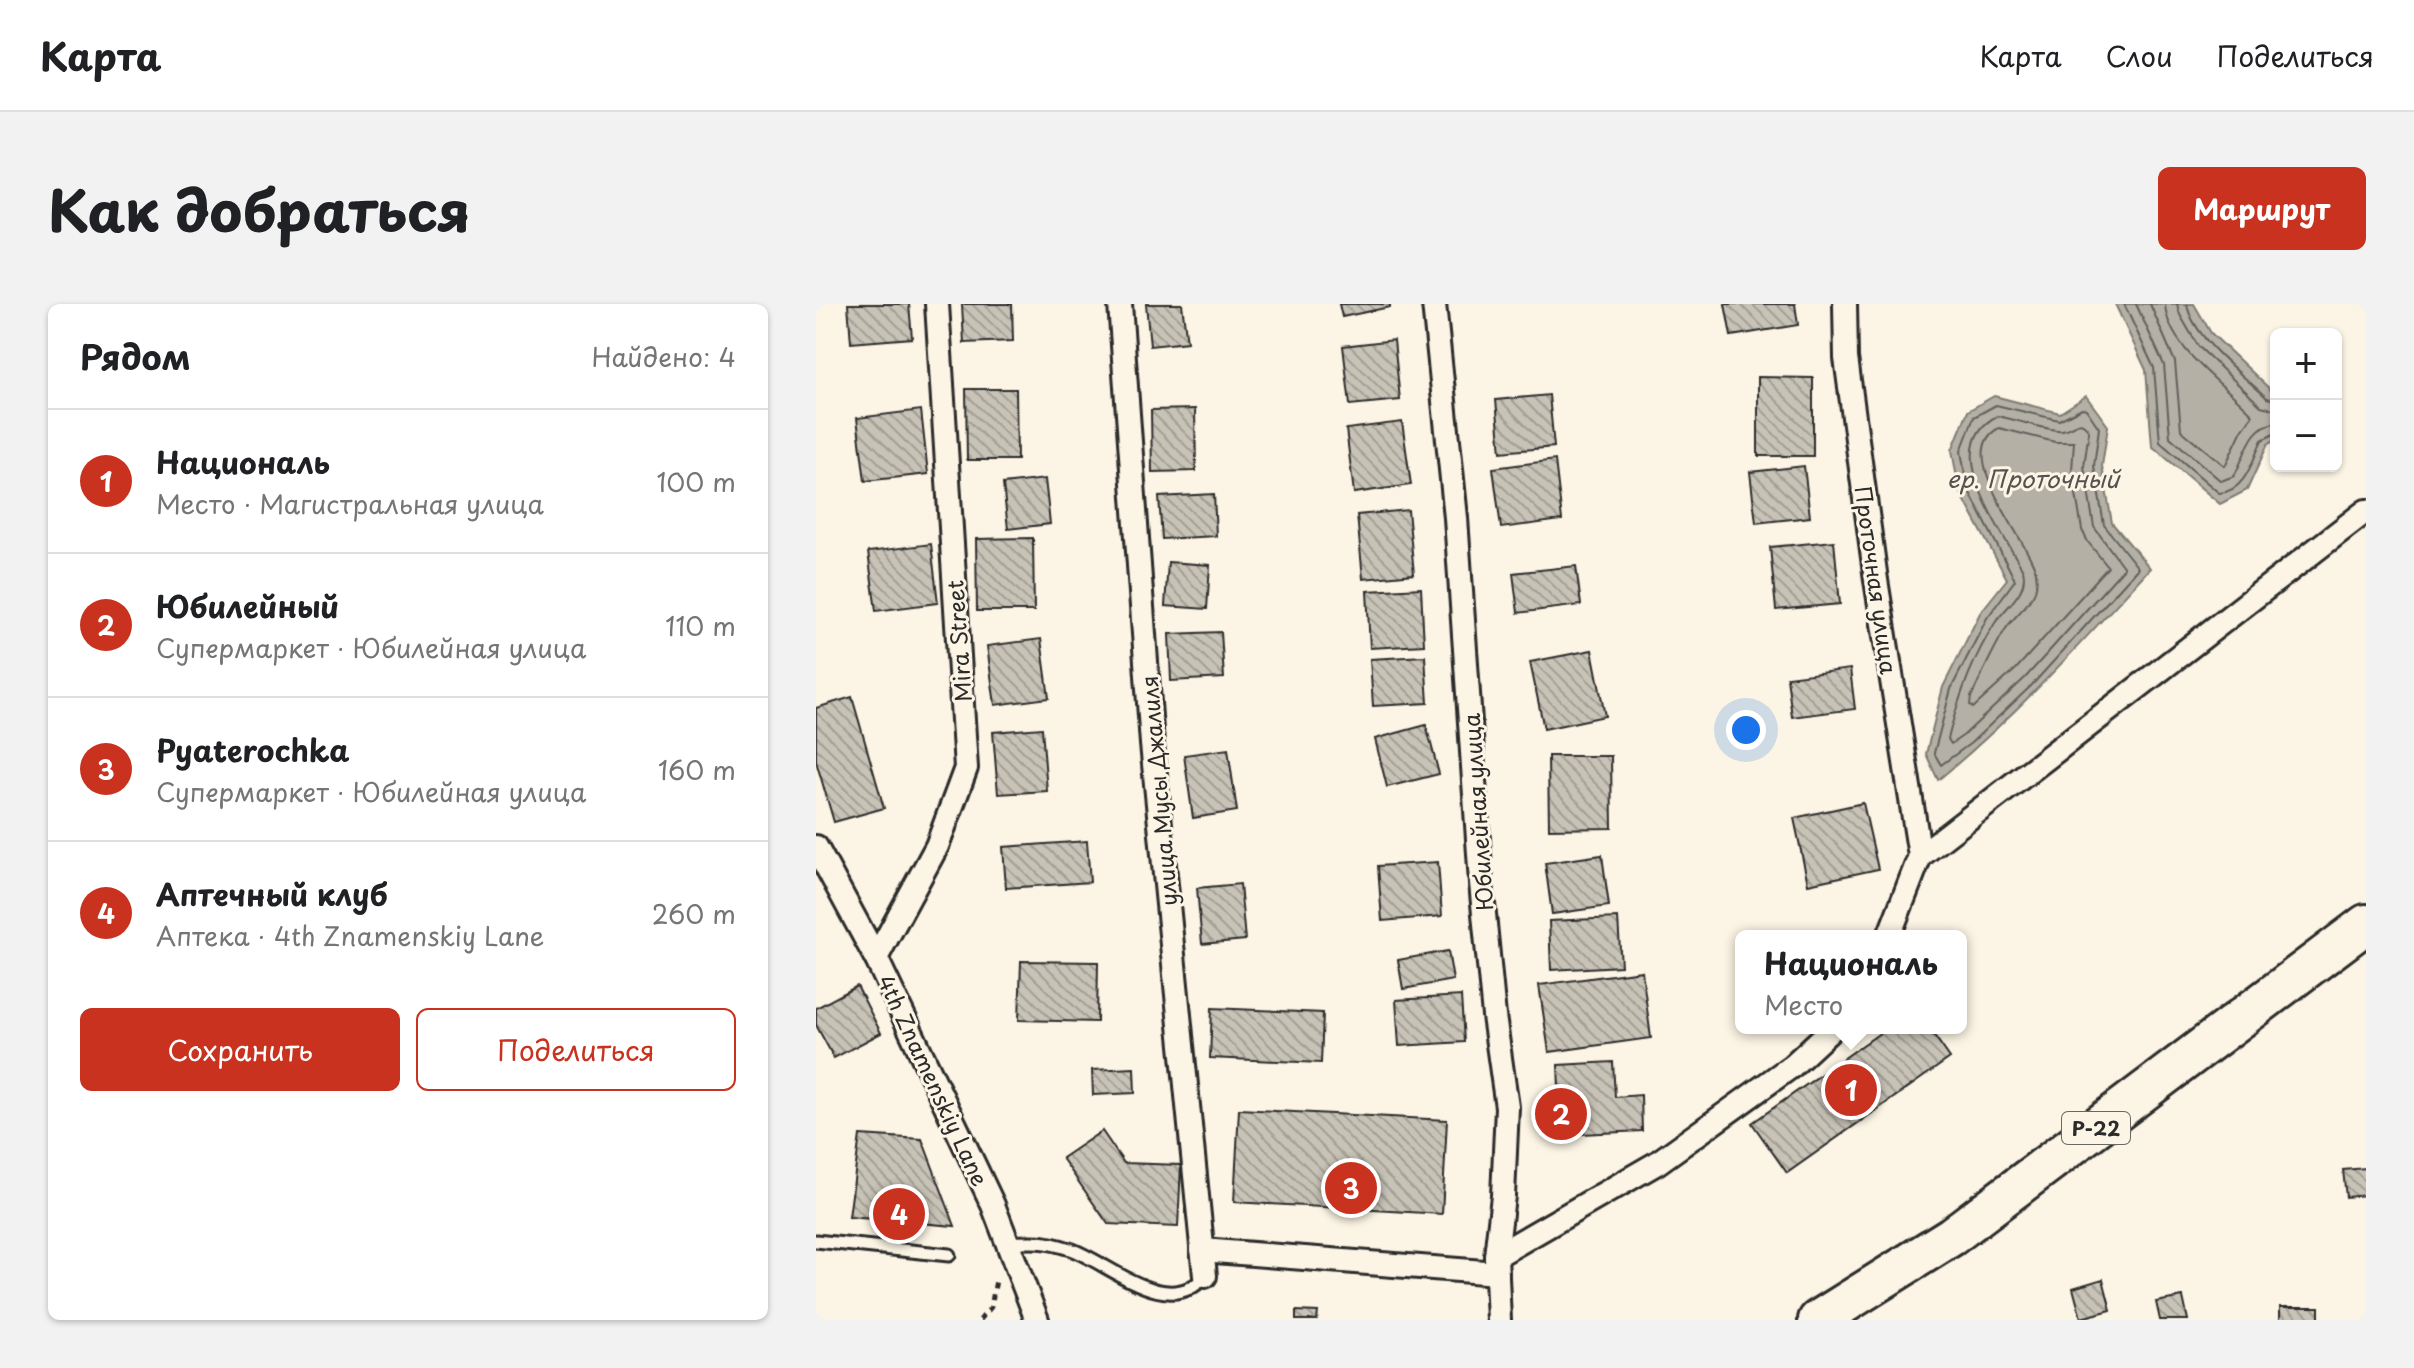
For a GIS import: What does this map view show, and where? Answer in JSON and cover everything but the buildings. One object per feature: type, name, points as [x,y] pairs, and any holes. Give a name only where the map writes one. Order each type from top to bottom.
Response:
[{"type":"highway","name":"Р-22","points":[[1818,1320],[1952,1236],[2366,924]]},
{"type":"street","name":"Mira Street","points":[[876,958],[937,846],[966,768],[937,304]]},
{"type":"street","name":"улица Мусы Джалиля","points":[[1120,304],[1152,744],[1205,1276]]},
{"type":"street","name":"Юбилейная улица","points":[[1434,304],[1456,518],[1481,883],[1494,1016],[1507,1107],[1497,1264],[1499,1320]]},
{"type":"street","name":"Проточная улица","points":[[1845,304],[1846,358],[1873,564],[1920,856]]},
{"type":"street","points":[[1891,930],[1920,856],[2366,511]]},
{"type":"street","name":"4th Znamenskiy Lane","points":[[816,847],[876,958],[993,1205],[1037,1320]]},
{"type":"street","points":[[1202,1250],[1497,1264],[1657,1163],[1792,1066],[1827,1034]]},
{"type":"lane","points":[[1008,1243],[1041,1240],[1074,1250],[1130,1282],[1168,1293],[1196,1287],[1205,1276]]},
{"type":"lane","points":[[816,1241],[949,1255]]},
{"type":"water","name":"ер. Проточный","points":[[2115,304],[2194,304],[2211,333],[2270,389],[2270,443],[2247,490],[2220,504],[2152,446],[2146,370]]},
{"type":"water","name":"ер. Проточный","points":[[1994,396],[2060,413],[2086,396],[2108,426],[2102,466],[2112,523],[2150,568],[2021,704],[1938,780],[1926,754],[1943,687],[1980,613],[2007,579],[1959,490],[1952,450],[1968,411]]},
{"type":"place","name":"Националь","points":[[1851,1090]]},
{"type":"place","name":"Юбилейный","points":[[1561,1114]]},
{"type":"place","name":"Pyaterochka","points":[[1351,1188]]},
{"type":"place","name":"Аптечный клуб","points":[[899,1214]]}]
